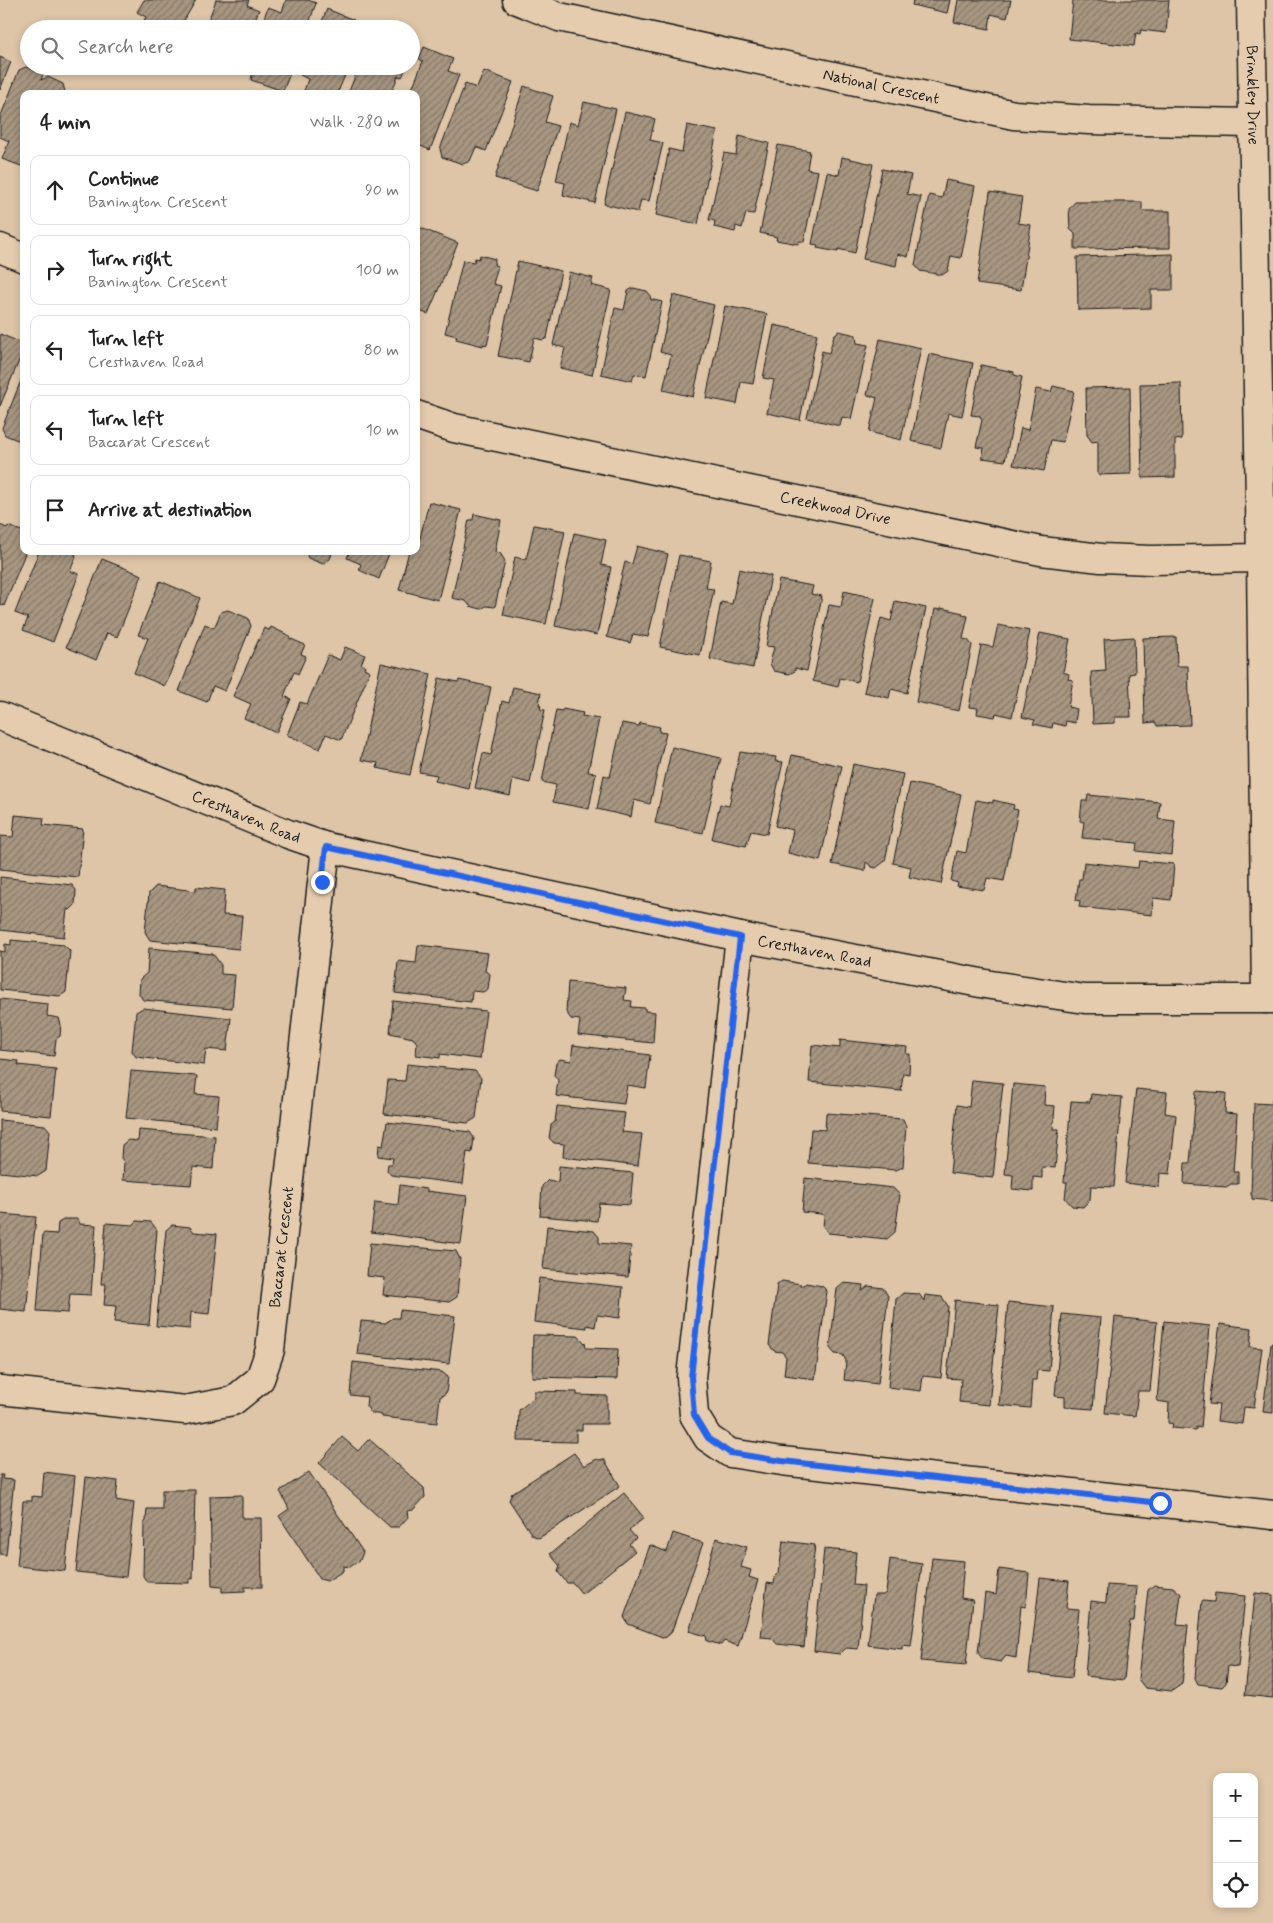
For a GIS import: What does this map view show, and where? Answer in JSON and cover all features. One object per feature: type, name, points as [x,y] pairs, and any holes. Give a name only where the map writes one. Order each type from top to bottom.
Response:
[{"type":"street","name":"National Crescent","points":[[517,0],[559,17],[1014,115],[1089,120],[1263,124]]},
{"type":"street","name":"Brinkley Drive","points":[[1251,0],[1263,124],[1261,558],[1270,999]]},
{"type":"street","points":[[0,248],[20,256]]},
{"type":"street","name":"Creekwood Drive","points":[[420,416],[454,428],[1041,551],[1101,558],[1142,560],[1261,558]]},
{"type":"street","name":"Cresthaven Road","points":[[0,716],[288,834],[326,847],[740,937],[991,985],[1085,999],[1270,999]]},
{"type":"street","name":"Baccarat Crescent","points":[[0,1390],[185,1410],[233,1401],[260,1379],[270,1350],[326,847]]},
{"type":"street","points":[[740,937],[691,1377],[694,1415],[708,1438],[730,1453],[782,1461],[1273,1515]]},
{"type":"building","points":[[144,0],[196,0],[184,20],[144,20],[146,17],[137,12]]},
{"type":"building","points":[[216,0],[249,0],[247,5],[259,10],[255,20],[208,20]]},
{"type":"building","points":[[286,0],[308,0],[316,3],[310,20],[263,20],[268,7],[282,12]]},
{"type":"building","points":[[913,0],[950,0],[947,13],[912,5]]},
{"type":"building","points":[[958,0],[1011,0],[1007,18],[991,14],[989,29],[954,22]]},
{"type":"building","points":[[1073,0],[1169,0],[1166,33],[1141,30],[1140,34],[1136,33],[1134,46],[1069,39]]},
{"type":"building","points":[[327,9],[354,20],[323,20]]},
{"type":"building","points":[[424,47],[453,59],[448,71],[459,75],[430,150],[420,146],[420,90],[412,90],[417,75],[420,75],[423,61],[420,60]]},
{"type":"building","points":[[0,57],[11,62],[0,90]]},
{"type":"building","points":[[19,70],[20,75],[43,75],[41,80],[48,77],[63,84],[64,90],[20,90],[20,166],[2,159],[9,141],[0,137],[0,118]]},
{"type":"building","points":[[484,71],[513,82],[486,151],[476,147],[470,161],[463,164],[442,157],[440,149],[465,84],[477,88]]},
{"type":"building","points":[[252,75],[289,75],[283,90],[251,80]]},
{"type":"building","points":[[300,75],[345,75],[339,90],[304,90],[308,79]]},
{"type":"building","points":[[355,75],[403,75],[402,77],[398,76],[393,90],[350,90]]},
{"type":"building","points":[[524,86],[553,96],[545,122],[558,126],[537,191],[495,178]]},
{"type":"building","points":[[584,102],[616,109],[595,203],[563,195],[565,183],[556,181],[569,122],[578,125]]},
{"type":"building","points":[[625,112],[655,119],[650,140],[663,143],[649,201],[641,200],[638,212],[604,204]]},
{"type":"building","points":[[687,125],[717,131],[698,224],[656,215],[669,149],[682,152]]},
{"type":"building","points":[[739,136],[769,143],[754,214],[746,213],[742,228],[736,226],[735,232],[714,227],[715,221],[709,220],[724,153],[736,155]]},
{"type":"building","points":[[778,145],[810,151],[807,169],[818,171],[804,242],[799,241],[798,244],[776,240],[777,237],[760,233]]},
{"type":"building","points":[[842,157],[873,164],[855,253],[838,249],[838,252],[817,248],[818,245],[812,244],[827,172],[839,175]]},
{"type":"building","points":[[882,169],[911,175],[907,194],[921,197],[908,257],[898,254],[896,266],[863,259]]},
{"type":"building","points":[[946,180],[975,186],[961,258],[951,256],[948,271],[942,275],[920,271],[915,265],[929,195],[942,198]]},
{"type":"building","points":[[990,192],[1022,197],[1018,223],[1031,225],[1021,290],[977,284]]},
{"type":"building","points":[[1075,202],[1142,202],[1142,211],[1170,211],[1170,248],[1075,249],[1075,234],[1070,229],[1069,209]]},
{"type":"building","points":[[420,228],[458,243],[428,314],[420,311]]},
{"type":"building","points":[[1173,254],[1173,290],[1151,290],[1151,308],[1078,310],[1077,257]]},
{"type":"building","points":[[480,255],[495,259],[494,265],[498,266],[493,284],[501,286],[487,345],[483,344],[483,346],[456,339],[457,336],[445,333],[463,260],[474,262],[475,258],[479,259]]},
{"type":"building","points":[[518,261],[561,271],[547,338],[543,340],[534,338],[529,362],[498,356]]},
{"type":"building","points":[[569,272],[593,278],[591,285],[611,290],[592,375],[560,368],[565,348],[553,345]]},
{"type":"building","points":[[633,288],[647,291],[651,296],[650,299],[662,302],[646,376],[634,374],[632,381],[601,374],[615,308],[624,310],[628,291]]},
{"type":"building","points":[[673,295],[714,305],[693,397],[663,390],[671,355],[660,352]]},
{"type":"building","points":[[725,306],[767,314],[753,384],[741,382],[737,404],[706,398]]},
{"type":"building","points":[[774,325],[817,334],[800,420],[767,413],[774,380],[763,378]]},
{"type":"building","points":[[839,331],[856,335],[857,343],[868,345],[851,419],[842,417],[840,426],[807,418],[822,351],[829,353],[834,335]]},
{"type":"building","points":[[0,334],[20,342],[20,358],[0,406]]},
{"type":"building","points":[[880,339],[921,348],[901,440],[869,432],[877,398],[867,395]]},
{"type":"building","points":[[929,354],[973,363],[962,416],[948,413],[941,448],[911,441]]},
{"type":"building","points":[[981,365],[1014,372],[1014,375],[1022,377],[1005,461],[982,458],[984,448],[976,447],[982,420],[980,416],[971,415]]},
{"type":"building","points":[[20,383],[20,441],[5,435],[2,428]]},
{"type":"building","points":[[1181,383],[1182,439],[1175,440],[1175,477],[1142,478],[1140,384]]},
{"type":"building","points":[[1053,386],[1074,391],[1063,442],[1051,440],[1044,471],[1013,465],[1021,428],[1028,430],[1036,389],[1051,392]]},
{"type":"building","points":[[1130,387],[1131,474],[1098,475],[1098,441],[1092,442],[1087,435],[1086,388]]},
{"type":"building","points":[[429,502],[461,510],[438,600],[399,590],[408,555],[420,555],[420,538]]},
{"type":"building","points":[[474,514],[501,520],[495,552],[500,553],[505,561],[495,607],[486,606],[481,609],[470,606],[466,601],[452,598],[469,520],[473,520]]},
{"type":"building","points":[[0,525],[20,530],[20,555],[24,555],[4,606],[0,604]]},
{"type":"building","points":[[534,525],[565,531],[546,624],[503,615],[515,557],[526,560]]},
{"type":"building","points":[[574,533],[606,540],[601,565],[611,567],[597,635],[555,626]]},
{"type":"building","points":[[637,546],[668,554],[648,637],[633,634],[630,643],[607,637],[625,562],[632,564]]},
{"type":"building","points":[[37,555],[75,555],[70,571],[79,574],[53,642],[23,630],[28,618],[15,613]]},
{"type":"building","points":[[307,555],[332,555],[330,559],[323,564],[308,558]]},
{"type":"building","points":[[348,555],[388,555],[379,579],[359,570],[361,564],[347,558]]},
{"type":"building","points":[[679,555],[711,561],[706,588],[714,589],[700,655],[660,647]]},
{"type":"building","points":[[102,559],[142,575],[117,637],[107,633],[96,660],[66,647]]},
{"type":"building","points":[[739,569],[771,576],[753,668],[710,659],[721,602],[732,604]]},
{"type":"building","points":[[779,580],[813,586],[811,594],[822,596],[807,671],[795,668],[795,671],[789,674],[774,671],[770,664],[774,647],[766,646]]},
{"type":"building","points":[[160,581],[200,598],[165,686],[134,673],[148,638],[138,635]]},
{"type":"building","points":[[844,591],[875,598],[857,682],[840,678],[838,687],[813,681],[829,605],[841,607]]},
{"type":"building","points":[[895,601],[926,608],[907,693],[891,689],[889,698],[864,692],[881,618],[891,621]]},
{"type":"building","points":[[941,608],[968,616],[963,639],[968,640],[972,645],[959,711],[916,702],[935,609],[941,610]]},
{"type":"building","points":[[228,610],[248,618],[251,626],[225,691],[213,686],[207,702],[179,691],[205,624],[214,628],[221,612]]},
{"type":"building","points":[[998,625],[1030,631],[1012,717],[996,713],[995,717],[977,714],[978,708],[969,707],[981,645],[993,647]]},
{"type":"building","points":[[271,627],[305,645],[301,654],[306,656],[298,674],[294,672],[284,696],[291,699],[276,733],[244,718],[251,704],[233,696],[264,628],[269,630]]},
{"type":"building","points":[[1040,633],[1070,639],[1063,672],[1069,674],[1068,679],[1073,680],[1068,707],[1077,709],[1075,723],[1066,721],[1065,726],[1053,723],[1052,728],[1033,724],[1035,720],[1022,717]]},
{"type":"building","points":[[1134,637],[1135,673],[1129,674],[1131,717],[1115,717],[1115,723],[1093,724],[1091,672],[1106,671],[1104,639]]},
{"type":"building","points":[[1176,637],[1177,666],[1188,666],[1190,725],[1157,726],[1155,722],[1145,723],[1143,638]]},
{"type":"building","points":[[345,647],[365,655],[361,664],[370,671],[341,740],[326,734],[320,749],[287,735],[300,702],[307,704],[328,655],[340,660]]},
{"type":"building","points":[[381,663],[431,674],[410,775],[377,768],[378,763],[361,760]]},
{"type":"building","points":[[439,678],[491,687],[469,789],[435,781],[437,775],[419,772]]},
{"type":"building","points":[[513,687],[541,693],[539,705],[541,706],[540,709],[545,710],[530,783],[513,779],[510,796],[475,788],[483,753],[491,755],[502,701],[509,703]]},
{"type":"building","points":[[563,709],[583,713],[582,716],[599,719],[588,772],[596,773],[589,809],[553,802],[556,785],[542,782],[556,710],[562,711]]},
{"type":"building","points":[[622,723],[639,726],[640,723],[660,727],[659,732],[666,733],[650,804],[634,800],[631,817],[597,809],[604,775],[610,777]]},
{"type":"building","points":[[672,747],[721,758],[703,833],[655,823]]},
{"type":"building","points":[[740,752],[776,757],[775,761],[783,762],[767,834],[751,831],[746,846],[712,839],[720,804],[729,806]]},
{"type":"building","points":[[792,755],[842,766],[820,861],[788,853],[793,830],[775,826]]},
{"type":"building","points":[[853,764],[903,774],[885,861],[876,868],[866,862],[865,871],[832,864]]},
{"type":"building","points":[[910,783],[961,794],[941,884],[909,877],[911,867],[893,863]]},
{"type":"building","points":[[1088,795],[1160,802],[1158,819],[1175,821],[1172,855],[1136,851],[1137,843],[1082,838],[1084,822],[1080,821],[1082,801],[1087,801]]},
{"type":"building","points":[[976,800],[993,803],[993,800],[1014,805],[1013,809],[1018,810],[1004,881],[987,878],[984,890],[957,886],[958,883],[951,881],[957,851],[966,853]]},
{"type":"building","points":[[15,815],[44,818],[43,825],[83,829],[78,877],[0,869],[0,836],[13,837]]},
{"type":"building","points":[[1139,861],[1174,864],[1171,900],[1153,898],[1152,915],[1079,907],[1080,901],[1076,900],[1079,879],[1082,879],[1084,862],[1138,868]]},
{"type":"building","points":[[0,877],[72,885],[76,890],[75,905],[70,910],[67,909],[64,937],[0,930]]},
{"type":"building","points":[[156,886],[196,891],[196,887],[225,890],[223,915],[242,916],[239,949],[150,940],[145,932],[149,893]]},
{"type":"building","points":[[11,940],[64,945],[70,951],[66,992],[60,996],[0,990],[0,951],[5,952],[5,944],[11,945]]},
{"type":"building","points":[[418,945],[488,953],[485,971],[490,974],[488,989],[483,992],[472,991],[471,1002],[395,993],[398,961],[416,963]]},
{"type":"building","points":[[149,948],[213,954],[221,965],[221,974],[235,975],[232,1008],[143,1000],[139,994],[140,979],[147,973]]},
{"type":"building","points":[[568,982],[626,988],[624,1000],[632,1001],[631,1007],[645,1008],[645,1011],[655,1012],[653,1043],[578,1035],[580,1020],[571,1019],[566,1012]]},
{"type":"building","points":[[0,999],[48,1004],[47,1016],[59,1018],[61,1025],[60,1036],[56,1039],[54,1056],[0,1050]]},
{"type":"building","points":[[393,1001],[486,1011],[480,1059],[440,1054],[440,1058],[416,1055],[417,1043],[413,1038],[390,1033]]},
{"type":"building","points":[[143,1008],[231,1018],[227,1051],[206,1049],[204,1065],[136,1057],[132,1051],[136,1012]]},
{"type":"building","points":[[840,1040],[907,1047],[906,1054],[910,1054],[909,1074],[903,1073],[901,1091],[809,1082],[812,1045],[840,1048]]},
{"type":"building","points":[[573,1045],[650,1055],[646,1088],[627,1085],[624,1104],[556,1096],[558,1080],[554,1075],[556,1063],[560,1059],[571,1061]]},
{"type":"building","points":[[0,1059],[19,1061],[18,1065],[56,1069],[51,1116],[0,1111]]},
{"type":"building","points":[[407,1064],[475,1071],[481,1078],[476,1118],[468,1123],[384,1114],[388,1080],[405,1081]]},
{"type":"building","points":[[131,1071],[197,1076],[195,1094],[219,1096],[216,1127],[126,1118]]},
{"type":"building","points":[[972,1080],[1003,1083],[993,1178],[950,1173],[957,1105],[969,1107]]},
{"type":"building","points":[[1013,1084],[1045,1087],[1044,1105],[1055,1106],[1053,1129],[1059,1129],[1055,1168],[1042,1167],[1042,1178],[1033,1177],[1033,1191],[1012,1189],[1013,1175],[1005,1174]]},
{"type":"building","points":[[1136,1089],[1167,1092],[1165,1113],[1176,1115],[1170,1174],[1160,1173],[1159,1187],[1125,1183]]},
{"type":"building","points":[[1196,1091],[1226,1093],[1225,1113],[1237,1114],[1233,1172],[1238,1172],[1238,1184],[1231,1184],[1226,1187],[1184,1184],[1185,1163],[1190,1163]]},
{"type":"building","points":[[1091,1094],[1122,1097],[1114,1187],[1091,1186],[1090,1200],[1083,1207],[1072,1206],[1065,1198],[1067,1182],[1064,1182],[1071,1101],[1090,1102]]},
{"type":"building","points":[[1272,1098],[1273,1201],[1252,1199],[1251,1195],[1254,1103],[1272,1104]]},
{"type":"building","points":[[557,1106],[625,1113],[622,1132],[642,1134],[638,1166],[563,1157],[564,1144],[554,1143],[549,1138],[551,1125],[555,1122]]},
{"type":"building","points":[[826,1113],[903,1119],[906,1126],[903,1167],[896,1170],[808,1163],[811,1129],[825,1130]]},
{"type":"building","points":[[0,1120],[45,1125],[50,1131],[46,1171],[38,1176],[0,1172]]},
{"type":"building","points":[[387,1122],[470,1132],[474,1138],[472,1153],[467,1152],[463,1184],[391,1175],[387,1170],[388,1164],[392,1164],[393,1158],[378,1156],[379,1145],[383,1146]]},
{"type":"building","points":[[139,1130],[215,1136],[213,1169],[193,1167],[191,1185],[123,1180],[124,1162],[121,1158],[122,1145],[128,1140],[138,1141]]},
{"type":"building","points":[[559,1166],[633,1173],[630,1205],[599,1203],[597,1221],[540,1216],[542,1186],[548,1180],[558,1182]]},
{"type":"building","points":[[805,1178],[893,1188],[900,1195],[895,1232],[887,1239],[828,1233],[823,1226],[824,1217],[821,1214],[802,1212]]},
{"type":"building","points":[[400,1185],[426,1189],[426,1191],[467,1196],[461,1244],[371,1232],[375,1202],[398,1205]]},
{"type":"building","points":[[0,1214],[36,1217],[26,1312],[0,1309]]},
{"type":"building","points":[[65,1219],[78,1219],[80,1224],[96,1225],[91,1295],[70,1294],[68,1313],[37,1311],[43,1233],[57,1234],[58,1223]]},
{"type":"building","points":[[137,1221],[151,1222],[157,1230],[149,1325],[114,1322],[116,1306],[104,1305],[106,1284],[101,1284],[106,1223],[133,1225]]},
{"type":"building","points":[[172,1225],[190,1227],[194,1232],[217,1234],[209,1314],[191,1312],[190,1329],[156,1326],[166,1230]]},
{"type":"building","points":[[547,1226],[594,1231],[599,1237],[599,1243],[631,1246],[628,1277],[543,1269]]},
{"type":"building","points":[[370,1243],[456,1251],[460,1259],[457,1297],[449,1302],[383,1295],[385,1278],[367,1276]]},
{"type":"building","points":[[539,1278],[623,1287],[620,1318],[597,1315],[595,1327],[587,1325],[587,1328],[534,1322]]},
{"type":"building","points":[[782,1281],[801,1284],[801,1287],[806,1283],[822,1286],[827,1291],[815,1379],[784,1375],[786,1357],[782,1352],[774,1351],[769,1345],[777,1285]]},
{"type":"building","points":[[844,1283],[863,1285],[862,1291],[868,1286],[883,1288],[888,1296],[878,1384],[844,1380],[846,1361],[843,1355],[835,1354],[830,1348],[837,1289]]},
{"type":"building","points":[[903,1293],[919,1294],[924,1301],[925,1295],[942,1297],[948,1306],[941,1378],[923,1376],[921,1391],[888,1387],[896,1299]]},
{"type":"building","points":[[955,1300],[999,1305],[989,1405],[959,1402],[961,1379],[947,1378]]},
{"type":"building","points":[[1008,1302],[1054,1307],[1049,1371],[1037,1370],[1036,1380],[1032,1380],[1030,1408],[999,1405]]},
{"type":"building","points":[[400,1310],[455,1316],[449,1364],[357,1354],[361,1321],[385,1323],[393,1318],[399,1318]]},
{"type":"building","points":[[1062,1314],[1101,1318],[1093,1409],[1065,1407],[1065,1397],[1055,1396]]},
{"type":"building","points":[[1115,1317],[1157,1322],[1150,1391],[1138,1391],[1135,1416],[1105,1413]]},
{"type":"building","points":[[1164,1321],[1210,1326],[1201,1428],[1196,1427],[1196,1430],[1172,1428],[1173,1424],[1168,1423],[1169,1403],[1157,1401]]},
{"type":"building","points":[[1220,1324],[1252,1328],[1250,1347],[1262,1348],[1254,1408],[1244,1407],[1242,1424],[1217,1421],[1219,1405],[1209,1404]]},
{"type":"building","points":[[533,1335],[578,1336],[585,1343],[586,1348],[618,1349],[617,1379],[532,1377]]},
{"type":"building","points":[[1273,1342],[1273,1413],[1263,1412],[1271,1344]]},
{"type":"building","points":[[353,1362],[442,1372],[448,1377],[446,1393],[440,1397],[437,1423],[382,1417],[382,1415],[371,1413],[366,1406],[367,1397],[350,1395]]},
{"type":"building","points":[[534,1391],[577,1392],[577,1395],[607,1396],[607,1424],[582,1424],[582,1430],[576,1430],[576,1442],[518,1441],[519,1410],[534,1398]]},
{"type":"building","points":[[342,1437],[358,1451],[369,1439],[424,1488],[425,1497],[413,1510],[407,1511],[408,1517],[399,1527],[390,1527],[319,1463]]},
{"type":"building","points":[[574,1453],[584,1466],[597,1459],[604,1459],[620,1486],[539,1538],[532,1535],[509,1500],[512,1493]]},
{"type":"building","points":[[44,1472],[75,1476],[65,1571],[17,1566],[23,1501],[32,1501],[32,1496],[42,1497]]},
{"type":"building","points":[[309,1472],[363,1552],[360,1560],[350,1567],[343,1566],[343,1571],[327,1581],[320,1579],[279,1516],[289,1509],[280,1491]]},
{"type":"building","points":[[0,1475],[3,1475],[2,1479],[14,1480],[6,1555],[0,1554]]},
{"type":"building","points":[[86,1477],[118,1481],[116,1500],[134,1503],[126,1577],[76,1572]]},
{"type":"building","points":[[162,1490],[195,1490],[193,1579],[189,1579],[189,1583],[147,1582],[143,1576],[144,1523],[146,1521],[147,1509],[162,1509]]},
{"type":"building","points":[[624,1493],[644,1518],[629,1530],[636,1538],[629,1544],[635,1551],[582,1594],[573,1583],[567,1583],[558,1572],[560,1566],[550,1554]]},
{"type":"building","points":[[242,1495],[242,1518],[261,1518],[262,1587],[245,1587],[245,1591],[222,1592],[222,1587],[212,1586],[210,1496]]},
{"type":"building","points":[[673,1533],[703,1543],[671,1633],[665,1638],[628,1624],[624,1617],[650,1545],[667,1552]]},
{"type":"building","points":[[716,1538],[747,1547],[741,1567],[751,1570],[749,1577],[758,1580],[738,1646],[724,1641],[721,1645],[707,1641],[706,1636],[689,1631]]},
{"type":"building","points":[[783,1541],[815,1545],[804,1647],[777,1644],[772,1638],[761,1637],[767,1583],[774,1584],[775,1577],[779,1573]]},
{"type":"building","points":[[824,1549],[856,1552],[853,1585],[864,1586],[858,1649],[846,1648],[840,1654],[814,1651]]},
{"type":"building","points":[[932,1558],[964,1561],[961,1598],[973,1600],[966,1665],[921,1661]]},
{"type":"building","points":[[890,1559],[922,1564],[911,1646],[902,1645],[902,1649],[868,1645],[874,1595],[886,1593]]},
{"type":"building","points":[[999,1569],[1029,1573],[1026,1607],[1021,1606],[1016,1658],[1006,1656],[1001,1662],[983,1659],[978,1653],[985,1593],[996,1595]]},
{"type":"building","points":[[1040,1578],[1069,1581],[1066,1608],[1079,1609],[1072,1678],[1029,1673]]},
{"type":"building","points":[[1107,1585],[1137,1587],[1134,1621],[1130,1621],[1124,1680],[1085,1676],[1091,1601],[1106,1603]]},
{"type":"building","points":[[1154,1585],[1173,1587],[1181,1594],[1177,1624],[1188,1625],[1182,1684],[1172,1691],[1145,1688],[1138,1679],[1148,1590]]},
{"type":"building","points":[[1215,1593],[1245,1596],[1238,1667],[1228,1666],[1226,1683],[1222,1687],[1198,1684],[1195,1678],[1202,1601],[1214,1602]]},
{"type":"building","points":[[1255,1593],[1273,1595],[1273,1698],[1245,1695]]},
{"type":"route","points":[[322,882],[326,847],[740,937],[691,1377],[694,1415],[708,1438],[730,1453],[782,1461],[1160,1503]]}]
